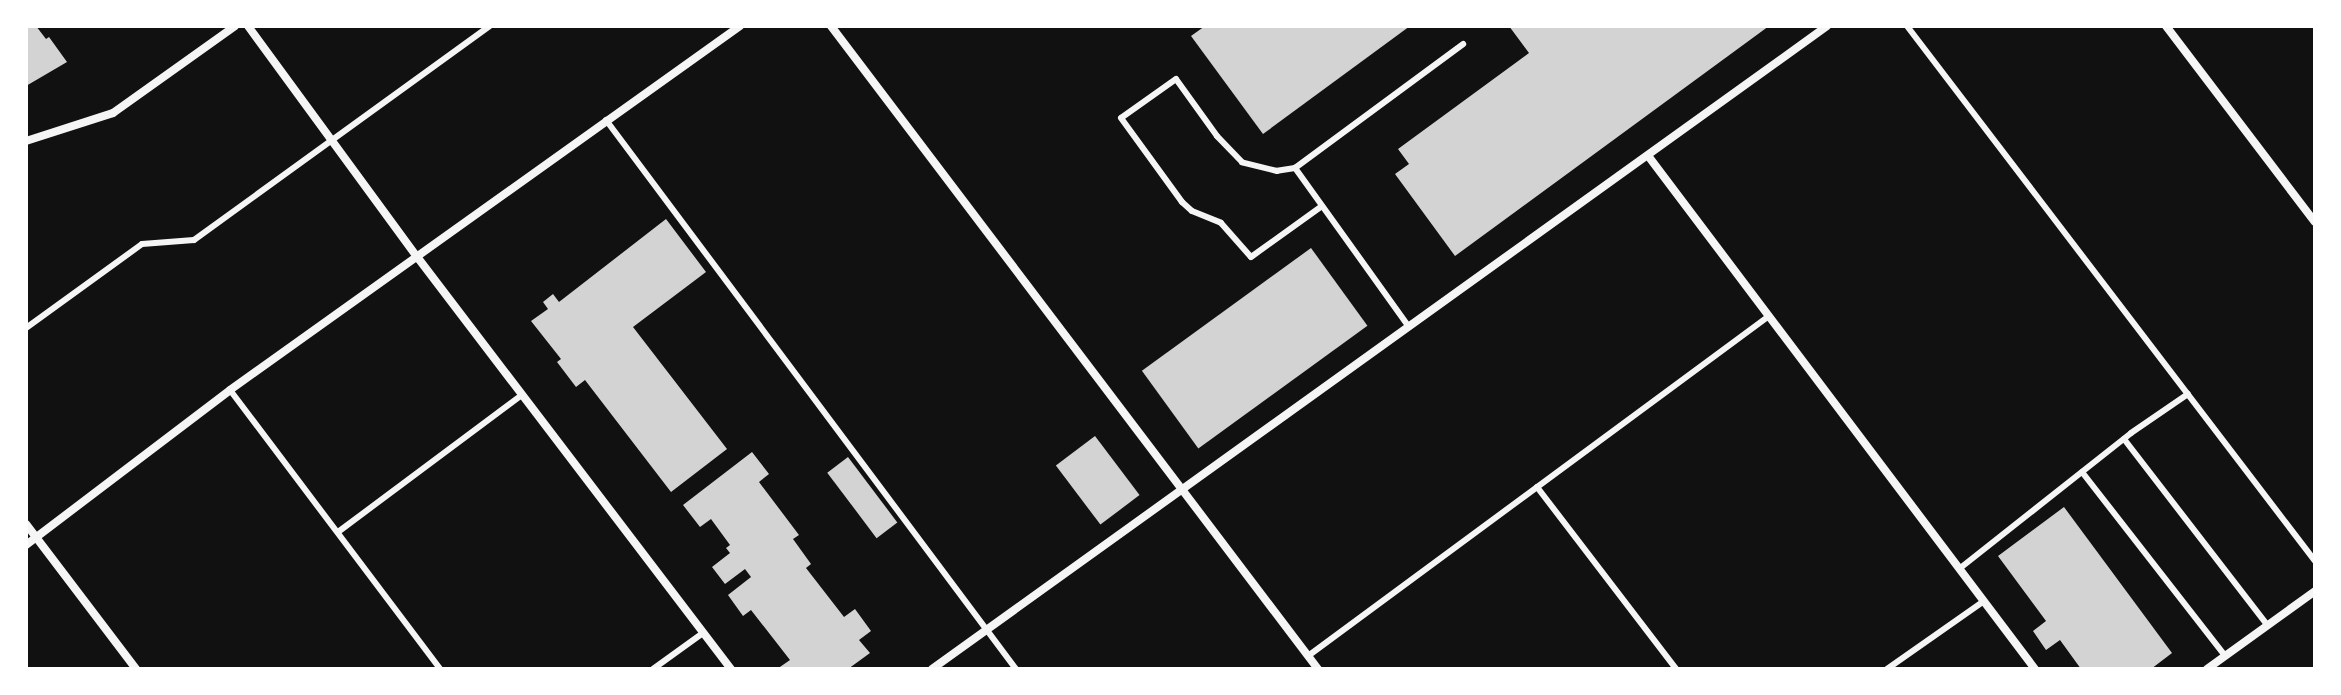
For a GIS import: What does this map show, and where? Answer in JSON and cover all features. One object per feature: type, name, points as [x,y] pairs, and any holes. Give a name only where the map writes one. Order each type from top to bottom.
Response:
[{"type":"street","points":[[26,141],[113,113],[235,26]]},
{"type":"street","points":[[248,26],[418,258],[731,669]]},
{"type":"street","points":[[26,545],[230,390],[740,26]]},
{"type":"street","points":[[831,26],[1318,669]]},
{"type":"street","points":[[932,669],[1181,488],[1649,157],[1827,26]]},
{"type":"street","points":[[2166,26],[2315,222]]},
{"type":"street","points":[[1649,157],[2035,669]]},
{"type":"street","points":[[26,524],[136,669]]},
{"type":"street","points":[[2207,669],[2315,591]]},
{"type":"lane","points":[[26,328],[142,244],[194,240],[490,26]]},
{"type":"lane","points":[[1907,26],[2315,561]]},
{"type":"lane","points":[[1322,206],[1251,257],[1221,223],[1192,211],[1182,202],[1121,118],[1176,79],[1217,136],[1242,162],[1277,171],[1295,168],[1463,44]]},
{"type":"lane","points":[[606,120],[1016,669]]},
{"type":"lane","points":[[1295,168],[1409,327]]},
{"type":"lane","points":[[1308,656],[1769,316]]},
{"type":"lane","points":[[230,390],[440,669]]},
{"type":"lane","points":[[1959,569],[2124,439],[2188,394]]},
{"type":"lane","points":[[338,532],[522,395]]},
{"type":"lane","points":[[2124,439],[2267,625]]},
{"type":"lane","points":[[2082,472],[2225,656]]},
{"type":"lane","points":[[1537,487],[1676,669]]},
{"type":"lane","points":[[1887,669],[1984,601]]},
{"type":"lane","points":[[653,669],[703,633]]},
{"type":"building","points":[[26,26],[36,26],[46,39],[49,37],[67,62],[26,86]]},
{"type":"building","points":[[1205,26],[1410,26],[1263,134],[1191,36]]},
{"type":"building","points":[[1509,26],[1769,26],[1455,256],[1395,174],[1409,164],[1398,149],[1529,53]]},
{"type":"building","points":[[666,219],[706,272],[633,327],[727,449],[671,492],[585,380],[576,387],[557,362],[561,359],[531,321],[548,309],[543,302],[553,294],[559,302]]},
{"type":"building","points":[[1311,248],[1367,326],[1198,449],[1142,371]]},
{"type":"building","points":[[1095,436],[1140,495],[1100,525],[1056,465]]},
{"type":"building","points":[[752,452],[769,474],[759,482],[799,535],[793,539],[811,564],[806,568],[844,617],[855,609],[871,631],[859,640],[870,653],[848,669],[777,669],[790,660],[751,610],[743,616],[728,595],[751,577],[745,569],[725,584],[712,567],[730,553],[726,548],[730,545],[711,519],[700,527],[683,505]]},
{"type":"building","points":[[848,457],[897,522],[877,538],[827,473]]},
{"type":"building","points":[[2064,507],[2172,653],[2151,669],[2081,669],[2060,640],[2046,650],[2033,631],[2046,621],[1998,556]]}]
